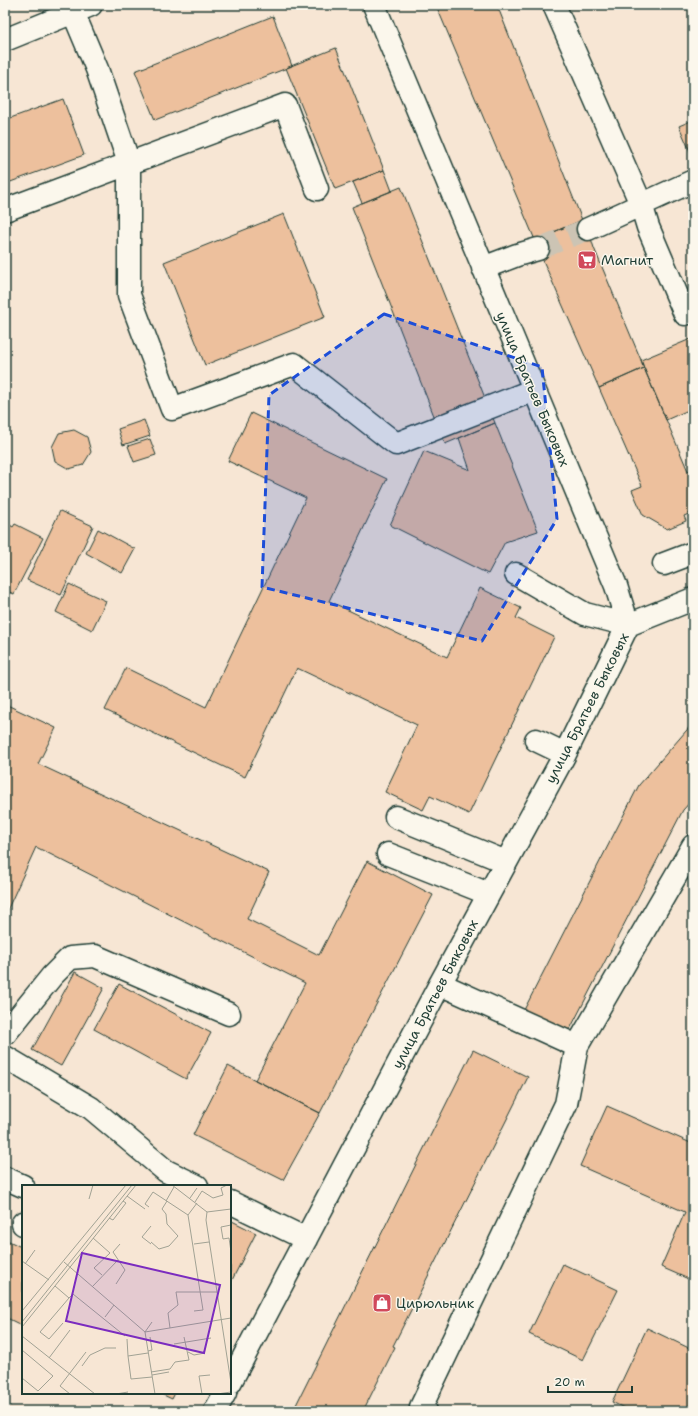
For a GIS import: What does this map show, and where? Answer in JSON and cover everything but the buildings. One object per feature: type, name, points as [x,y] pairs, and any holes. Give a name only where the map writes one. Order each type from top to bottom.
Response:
[{"type":"street","name":"улица Братьев Быковых","points":[[231,1381],[440,984],[565,754],[628,625],[616,586],[374,5]]},
{"type":"street","points":[[554,5],[642,204],[648,227],[685,314]]},
{"type":"street","points":[[5,40],[82,9],[97,70],[129,163],[129,295],[172,409],[294,364],[396,444],[534,390]]},
{"type":"street","points":[[5,210],[285,105],[317,189]]},
{"type":"street","points":[[588,229],[693,181]]},
{"type":"street","points":[[483,268],[538,249]]},
{"type":"street","points":[[664,564],[693,553]]},
{"type":"street","points":[[516,574],[585,614],[628,625],[693,599]]},
{"type":"street","points":[[536,740],[565,754]]},
{"type":"street","points":[[396,817],[506,862]]},
{"type":"street","points":[[426,1411],[421,1407],[566,1104],[577,1046],[693,846]]},
{"type":"street","points":[[388,854],[489,894]]},
{"type":"street","points":[[5,1034],[52,976],[70,958],[95,956],[229,1014]]},
{"type":"street","points":[[440,984],[577,1046]]},
{"type":"street","points":[[5,1057],[92,1108],[162,1178],[193,1185]]},
{"type":"street","points":[[5,1178],[22,1186]]},
{"type":"street","points":[[231,1202],[306,1239]]},
{"type":"street","points":[[215,1411],[224,1394]]},
{"type":"highlighted area","points":[[384,314],[542,367],[557,519],[482,641],[262,587],[269,395]]},
{"type":"tunnel","points":[[538,249],[588,229]]},
{"type":"place","name":"Магнит","points":[[587,260]]},
{"type":"place","name":"Цирюльник","points":[[382,1303]]}]
